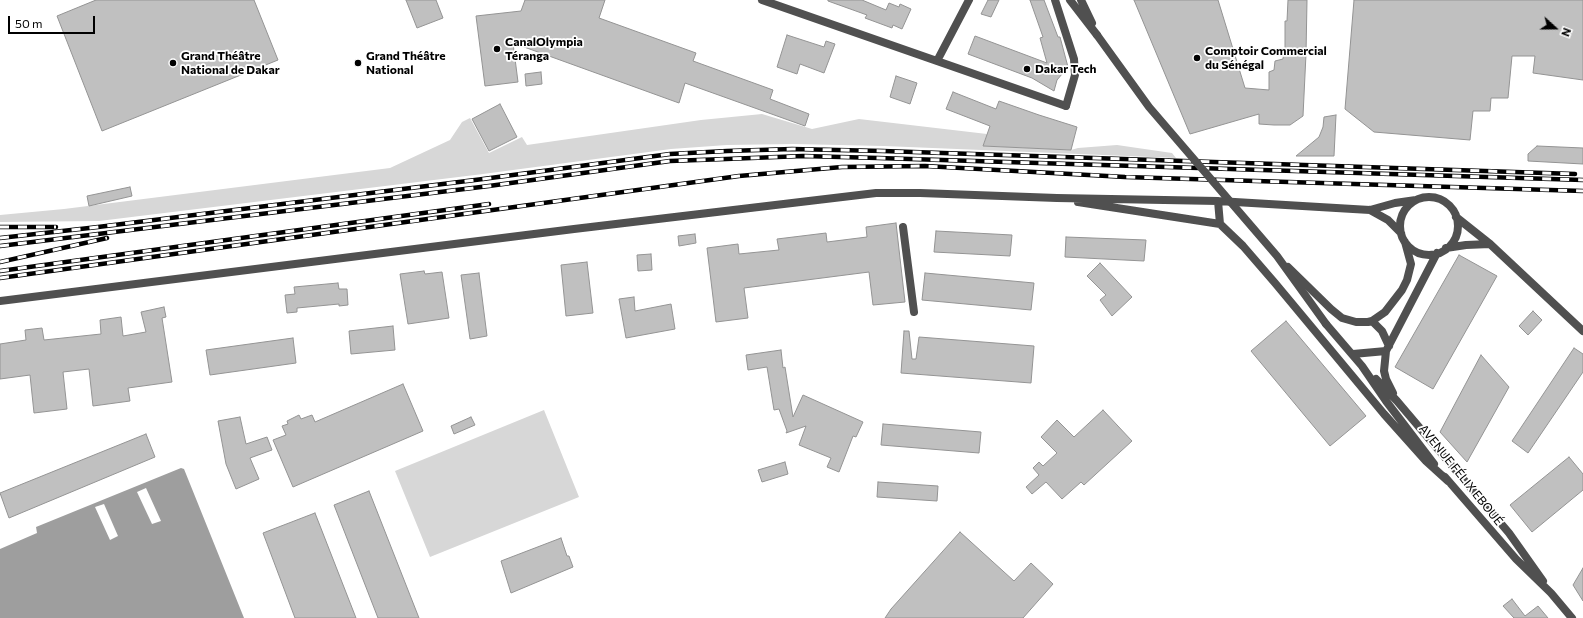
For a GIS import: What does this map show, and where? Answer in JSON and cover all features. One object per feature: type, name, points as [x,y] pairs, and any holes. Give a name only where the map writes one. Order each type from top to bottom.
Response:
[{"type":"street","points":[[762,0],[1066,106],[1075,75],[1074,59],[1055,0]]},
{"type":"street","points":[[937,61],[969,0]]},
{"type":"street","points":[[1070,0],[1149,107],[1276,256],[1331,309],[1348,321],[1372,321],[1392,305],[1402,290],[1407,280],[1411,264],[1400,226],[1403,214],[1411,203],[1416,200]]},
{"type":"street","points":[[1082,0],[1097,35]]},
{"type":"street","points":[[0,301],[582,228],[876,193],[1218,201],[1370,210],[1395,203],[1429,197],[1440,199],[1449,205],[1456,217],[1490,244],[1583,331]]},
{"type":"street","points":[[1057,198],[1091,205],[1220,224],[1243,246],[1275,283],[1384,414],[1426,461],[1448,481]]},
{"type":"street","points":[[1218,201],[1220,224]]},
{"type":"street","points":[[1370,210],[1388,220],[1401,233]]},
{"type":"street","points":[[1446,248],[1456,235],[1456,217]]},
{"type":"street","points":[[903,228],[914,312]]},
{"type":"street","points":[[1405,242],[1412,250],[1422,254],[1437,253],[1446,248],[1466,245],[1490,244]]},
{"type":"street","points":[[1397,401],[1386,379],[1384,371],[1387,348],[1437,253]]},
{"type":"street","name":"AVENUE FÉLIX EBOUÉ","points":[[1276,256],[1326,324],[1353,354],[1386,401],[1448,481],[1516,560],[1551,593],[1572,618]]},
{"type":"street","points":[[1372,321],[1382,331],[1387,348]]},
{"type":"street","points":[[1353,354],[1387,348]]},
{"type":"street","name":"AVENUE FÉLIX EBOUÉ","points":[[1362,366],[1397,401],[1509,533],[1551,593]]},
{"type":"shaded area","points":[[762,114],[812,129],[859,119],[987,134],[983,146],[1071,150],[1078,148],[1117,145],[1172,153],[1176,158],[884,146],[794,144],[727,145],[671,149],[483,174],[99,221],[0,222],[0,215],[64,209],[390,168],[450,140],[462,122],[470,118],[489,153],[522,137],[527,145],[701,120]]},
{"type":"shaded area","points":[[544,410],[579,497],[430,557],[395,471]]},
{"type":"shaded area","points":[[181,468],[184,469],[244,618],[0,618],[0,549],[37,533],[36,527]]},
{"type":"pier","points":[[146,488],[161,521],[152,524],[137,492]]},
{"type":"pier","points":[[104,504],[118,536],[110,540],[95,507]]},
{"type":"building","name":"Grand Théâtre National de Dakar","points":[[96,0],[254,0],[278,60],[102,131],[57,16]]},
{"type":"building","points":[[406,0],[436,0],[443,18],[417,28]]},
{"type":"building","points":[[525,0],[605,0],[599,18],[696,53],[693,61],[773,90],[770,99],[809,114],[805,126],[685,83],[679,103],[513,43],[518,82],[485,86],[476,16],[521,11]]},
{"type":"building","points":[[828,0],[862,0],[886,10],[889,3],[899,7],[900,4],[911,9],[902,29],[893,25],[892,28],[865,18],[867,15]]},
{"type":"building","points":[[988,0],[999,0],[991,17],[981,14]]},
{"type":"building","points":[[1030,0],[1044,0],[1058,37],[1060,37],[1068,67],[1057,80],[1054,91],[1032,78],[968,54],[975,36],[1047,63],[1040,38],[1043,37]]},
{"type":"building","name":"Comptoir Commercial du Sénégal","points":[[1134,0],[1218,0],[1245,88],[1269,90],[1269,72],[1274,70],[1275,61],[1283,59],[1285,50],[1285,21],[1287,21],[1288,0],[1307,0],[1303,116],[1290,125],[1274,125],[1259,124],[1259,114],[1190,134]]},
{"type":"building","points":[[1354,0],[1583,0],[1583,80],[1533,73],[1535,56],[1512,56],[1508,98],[1491,98],[1490,111],[1473,111],[1470,140],[1374,132],[1345,109]]},
{"type":"building","points":[[787,35],[824,47],[826,41],[835,44],[824,73],[800,64],[797,74],[777,67]]},
{"type":"building","points":[[541,72],[542,84],[526,86],[525,74]]},
{"type":"building","points":[[896,76],[917,83],[910,104],[890,97]]},
{"type":"building","points":[[953,92],[996,109],[999,101],[1077,127],[1071,150],[983,146],[990,126],[946,109]]},
{"type":"building","points":[[500,104],[517,137],[489,151],[472,119]]},
{"type":"building","points":[[1336,115],[1334,156],[1296,156],[1319,137],[1323,127],[1324,117]]},
{"type":"building","points":[[1537,146],[1583,148],[1583,164],[1528,161],[1528,154]]},
{"type":"building","points":[[130,187],[132,196],[89,206],[87,196]]},
{"type":"building","points":[[896,223],[905,302],[873,305],[869,272],[744,288],[748,318],[716,322],[707,248],[738,244],[739,254],[779,250],[777,239],[826,233],[827,242],[867,237],[866,227]]},
{"type":"building","points":[[936,231],[1012,235],[1010,256],[934,252]]},
{"type":"building","points":[[695,234],[696,243],[679,246],[678,236]]},
{"type":"building","points":[[1066,237],[1146,240],[1144,261],[1065,257]]},
{"type":"building","points":[[651,254],[652,270],[638,271],[637,255]]},
{"type":"building","points":[[1459,255],[1497,276],[1433,389],[1395,367]]},
{"type":"building","points":[[587,262],[593,313],[566,316],[561,265]]},
{"type":"building","points":[[1100,263],[1132,297],[1112,316],[1100,300],[1106,295],[1087,276]]},
{"type":"building","points":[[424,271],[425,274],[442,272],[449,318],[408,324],[400,274]]},
{"type":"building","points":[[479,273],[487,336],[470,339],[461,275]]},
{"type":"building","points":[[925,273],[1034,283],[1031,310],[922,300]]},
{"type":"building","points":[[338,283],[339,289],[347,289],[348,305],[339,306],[339,304],[297,308],[297,312],[287,313],[285,295],[295,294],[294,287]]},
{"type":"building","points":[[634,297],[635,311],[671,304],[675,329],[626,338],[619,299]]},
{"type":"building","points":[[164,307],[166,317],[162,318],[172,382],[128,388],[130,401],[93,406],[89,369],[63,372],[67,409],[34,413],[30,375],[0,379],[0,344],[26,340],[25,330],[42,328],[44,340],[101,334],[100,320],[121,317],[123,336],[146,332],[141,312]]},
{"type":"building","points":[[1533,311],[1542,320],[1528,335],[1519,326]]},
{"type":"building","points":[[1286,321],[1366,416],[1330,446],[1251,351]]},
{"type":"building","points":[[393,326],[395,350],[351,354],[349,331]]},
{"type":"building","points":[[904,331],[909,331],[912,359],[916,359],[919,337],[1034,346],[1031,383],[901,373]]},
{"type":"building","points":[[293,338],[296,363],[210,375],[206,350]]},
{"type":"building","points":[[1574,348],[1583,354],[1583,372],[1528,453],[1512,441]]},
{"type":"building","points":[[781,350],[783,368],[785,367],[793,417],[803,395],[863,422],[856,437],[853,436],[839,472],[827,467],[831,458],[799,445],[806,426],[786,433],[787,431],[779,409],[774,410],[767,367],[748,370],[746,355]]},
{"type":"building","points":[[1481,355],[1509,387],[1467,462],[1440,432]]},
{"type":"building","points":[[403,384],[423,431],[293,487],[273,440],[286,435],[282,426],[288,424],[287,421],[299,415],[301,419],[312,415],[315,422]]},
{"type":"building","points":[[1103,410],[1132,441],[1084,485],[1081,482],[1062,499],[1046,482],[1032,494],[1026,487],[1039,475],[1033,468],[1039,462],[1043,466],[1057,453],[1041,437],[1057,420],[1074,437]]},
{"type":"building","points":[[240,417],[246,444],[267,437],[272,450],[250,458],[259,479],[236,489],[226,464],[218,421]]},
{"type":"building","points":[[471,417],[475,425],[454,434],[451,426]]},
{"type":"building","points":[[883,424],[981,432],[979,453],[881,445]]},
{"type":"building","points":[[146,434],[155,457],[9,518],[0,493]]},
{"type":"building","points":[[1569,457],[1583,474],[1583,490],[1532,532],[1510,505]]},
{"type":"building","points":[[785,462],[788,474],[762,482],[758,470]]},
{"type":"building","points":[[878,482],[938,486],[937,501],[877,497]]},
{"type":"building","points":[[369,491],[419,618],[378,618],[334,505]]},
{"type":"building","points":[[315,513],[356,618],[295,618],[263,533]]},
{"type":"building","points":[[960,532],[1014,581],[1031,563],[1053,584],[1023,618],[885,618],[891,609]]},
{"type":"building","points":[[561,538],[567,556],[569,556],[573,567],[511,593],[501,561]]},
{"type":"building","points":[[1583,568],[1583,601],[1573,585]]},
{"type":"building","points":[[1512,599],[1525,616],[1538,606],[1548,618],[1514,618],[1503,606]]},
{"type":"railway","points":[[0,238],[483,179],[670,154],[727,151],[792,149],[883,151],[1575,174]]},
{"type":"railway","points":[[0,246],[489,186],[670,161],[803,156],[1583,180]]},
{"type":"railway","points":[[0,278],[739,176],[842,167],[925,166],[1125,177],[1583,191]]},
{"type":"railway","points":[[0,271],[489,204]]},
{"type":"railway","points":[[0,227],[56,227]]},
{"type":"railway","points":[[0,262],[107,238]]},
{"type":"place","name":"CanalOlympia Téranga","points":[[497,49]]},
{"type":"place","name":"Comptoir Commercial du Sénégal","points":[[1197,58]]},
{"type":"place","name":"Grand Théâtre National de Dakar","points":[[173,63]]},
{"type":"place","name":"Grand Théâtre National","points":[[358,63]]},
{"type":"place","name":"Dakar Tech","points":[[1027,69]]}]
